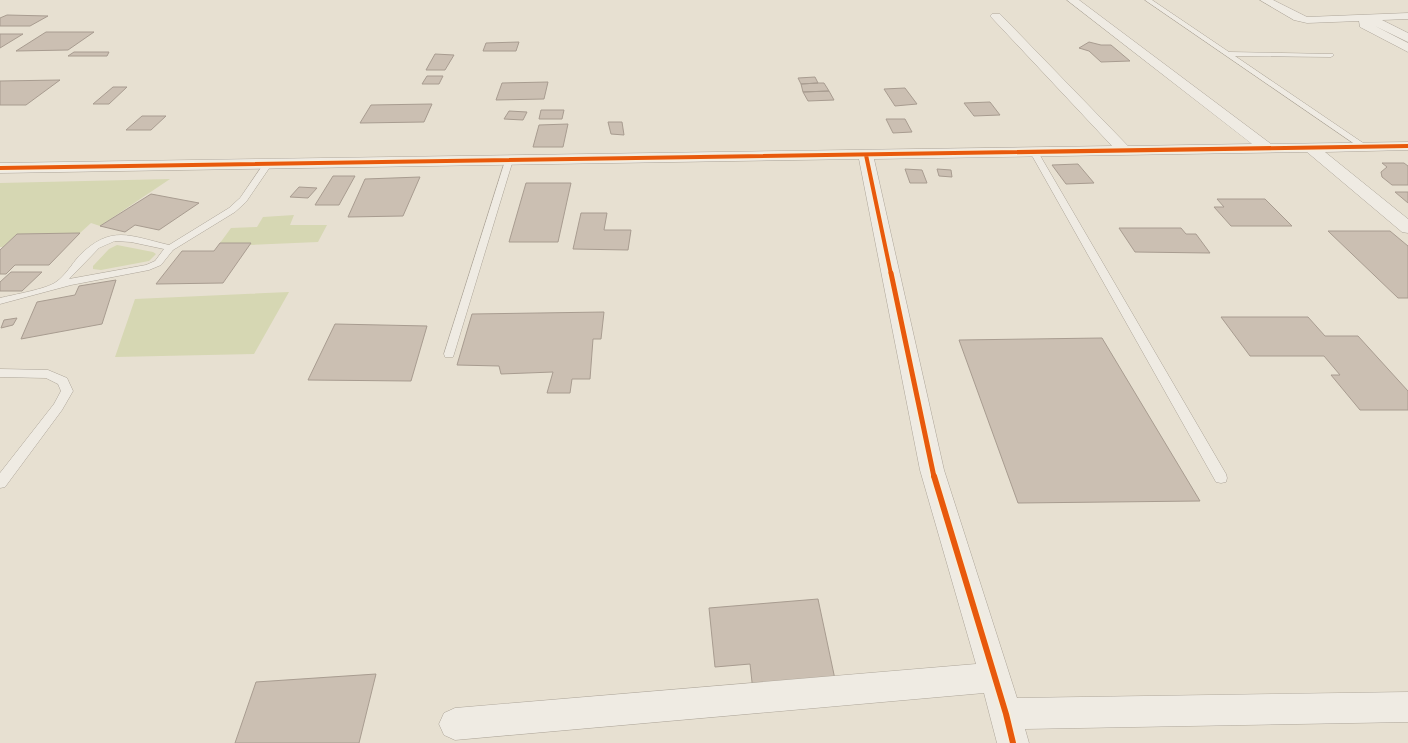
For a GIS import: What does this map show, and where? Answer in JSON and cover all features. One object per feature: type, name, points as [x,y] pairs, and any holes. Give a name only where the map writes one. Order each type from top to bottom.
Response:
[{"type":"street","points":[[1072,0],[1267,148]]},
{"type":"street","points":[[1265,0],[1298,18],[1307,20],[1364,20],[1408,16]]},
{"type":"street","points":[[996,16],[1125,150]]},
{"type":"street","points":[[1364,20],[1380,23],[1408,38]]},
{"type":"street","points":[[1364,20],[1364,25],[1408,48]]},
{"type":"street","points":[[0,168],[1408,146]]},
{"type":"street","points":[[1311,148],[1408,228]]},
{"type":"street","points":[[866,155],[932,470],[1010,729],[1408,707]]},
{"type":"street","points":[[455,724],[995,677]]},
{"type":"lane","points":[[1148,0],[1365,147]]},
{"type":"lane","points":[[1228,54],[1331,55]]},
{"type":"lane","points":[[1034,152],[1221,478]]},
{"type":"lane","points":[[449,354],[509,160]]},
{"type":"lane","points":[[0,301],[58,286],[149,267],[158,263],[170,248],[232,210],[242,200],[268,164]]},
{"type":"lane","points":[[58,286],[100,243],[109,238],[119,238],[170,248]]},
{"type":"lane","points":[[0,373],[48,374],[63,381],[67,391],[58,407],[0,483]]},
{"type":"green space","points":[[170,179],[100,226],[91,223],[80,233],[17,234],[3,247],[0,247],[0,183]]},
{"type":"green space","points":[[294,215],[290,225],[327,225],[318,242],[249,245],[251,243],[220,243],[231,228],[257,227],[263,217]]},
{"type":"green space","points":[[117,245],[156,254],[149,261],[101,270],[93,269],[93,266],[109,249]]},
{"type":"green space","points":[[289,292],[254,354],[115,357],[135,299]]},
{"type":"building","points":[[7,15],[48,16],[30,26],[0,26],[0,18]]},
{"type":"building","points":[[46,32],[94,32],[68,50],[16,51]]},
{"type":"building","points":[[0,34],[23,34],[0,48]]},
{"type":"building","points":[[519,42],[516,51],[483,51],[486,43]]},
{"type":"building","points":[[1089,42],[1111,45],[1130,61],[1101,62],[1089,51],[1079,48]]},
{"type":"building","points":[[74,52],[109,52],[107,56],[68,56]]},
{"type":"building","points":[[435,54],[454,55],[445,70],[426,70]]},
{"type":"building","points":[[427,76],[443,76],[439,84],[422,84]]},
{"type":"building","points":[[815,77],[818,83],[801,84],[798,78]]},
{"type":"building","points":[[60,80],[26,105],[0,105],[0,81]]},
{"type":"building","points":[[548,82],[544,99],[496,100],[502,83]]},
{"type":"building","points":[[824,83],[829,91],[803,92],[801,84]]},
{"type":"building","points":[[113,87],[127,87],[109,104],[93,104]]},
{"type":"building","points":[[905,88],[917,104],[895,106],[884,89]]},
{"type":"building","points":[[829,91],[834,100],[808,101],[803,92]]},
{"type":"building","points":[[990,102],[1000,115],[974,116],[964,103]]},
{"type":"building","points":[[432,104],[424,122],[360,123],[371,105]]},
{"type":"building","points":[[541,110],[564,110],[562,119],[539,119]]},
{"type":"building","points":[[509,111],[527,112],[523,120],[504,119]]},
{"type":"building","points":[[142,116],[166,116],[151,130],[126,130]]},
{"type":"building","points":[[886,119],[905,119],[912,132],[893,133]]},
{"type":"building","points":[[608,122],[622,122],[624,135],[611,134]]},
{"type":"building","points":[[568,124],[563,147],[533,147],[539,125]]},
{"type":"building","points":[[1382,163],[1404,163],[1408,166],[1408,185],[1392,185],[1382,177],[1381,172],[1387,167]]},
{"type":"building","points":[[1078,164],[1094,183],[1066,184],[1052,165]]},
{"type":"building","points":[[905,169],[922,170],[927,183],[910,183]]},
{"type":"building","points":[[937,169],[951,170],[952,177],[939,176]]},
{"type":"building","points":[[333,176],[355,176],[339,205],[315,205]]},
{"type":"building","points":[[420,177],[403,216],[348,217],[365,179]]},
{"type":"building","points":[[526,183],[571,183],[558,242],[509,242]]},
{"type":"building","points":[[299,187],[317,188],[308,198],[290,197]]},
{"type":"building","points":[[1395,192],[1408,192],[1408,203]]},
{"type":"building","points":[[151,194],[199,203],[159,230],[135,225],[125,232],[100,226]]},
{"type":"building","points":[[1217,199],[1265,199],[1292,226],[1231,226],[1214,207],[1224,207]]},
{"type":"building","points":[[581,213],[607,213],[604,230],[631,230],[628,250],[573,249]]},
{"type":"building","points":[[1119,228],[1181,228],[1186,234],[1196,234],[1210,253],[1135,252]]},
{"type":"building","points":[[1328,231],[1390,231],[1408,246],[1408,298],[1398,298]]},
{"type":"building","points":[[80,233],[49,265],[15,265],[6,274],[0,274],[0,250],[17,234]]},
{"type":"building","points":[[220,243],[251,243],[223,283],[156,284],[182,251],[214,251]]},
{"type":"building","points":[[11,272],[42,272],[22,291],[0,291],[0,282]]},
{"type":"building","points":[[116,280],[102,324],[21,339],[37,302],[75,295],[79,286]]},
{"type":"building","points":[[604,312],[601,339],[593,339],[590,379],[572,379],[570,393],[547,393],[553,372],[501,374],[499,366],[457,365],[472,314]]},
{"type":"building","points":[[1221,317],[1308,317],[1325,336],[1358,336],[1408,391],[1408,410],[1360,410],[1331,375],[1340,375],[1324,356],[1250,356]]},
{"type":"building","points":[[17,318],[13,325],[1,328],[4,320]]},
{"type":"building","points":[[335,324],[427,326],[411,381],[308,380]]},
{"type":"building","points":[[1102,338],[1200,501],[1018,503],[959,340]]},
{"type":"building","points":[[818,599],[836,684],[753,691],[750,664],[715,667],[709,608]]},
{"type":"building","points":[[376,674],[359,743],[235,743],[256,682]]},
{"type":"cycle path","points":[[0,168],[1408,146]]},
{"type":"cycle path","points":[[866,155],[932,470],[1006,714],[1013,743]]}]
